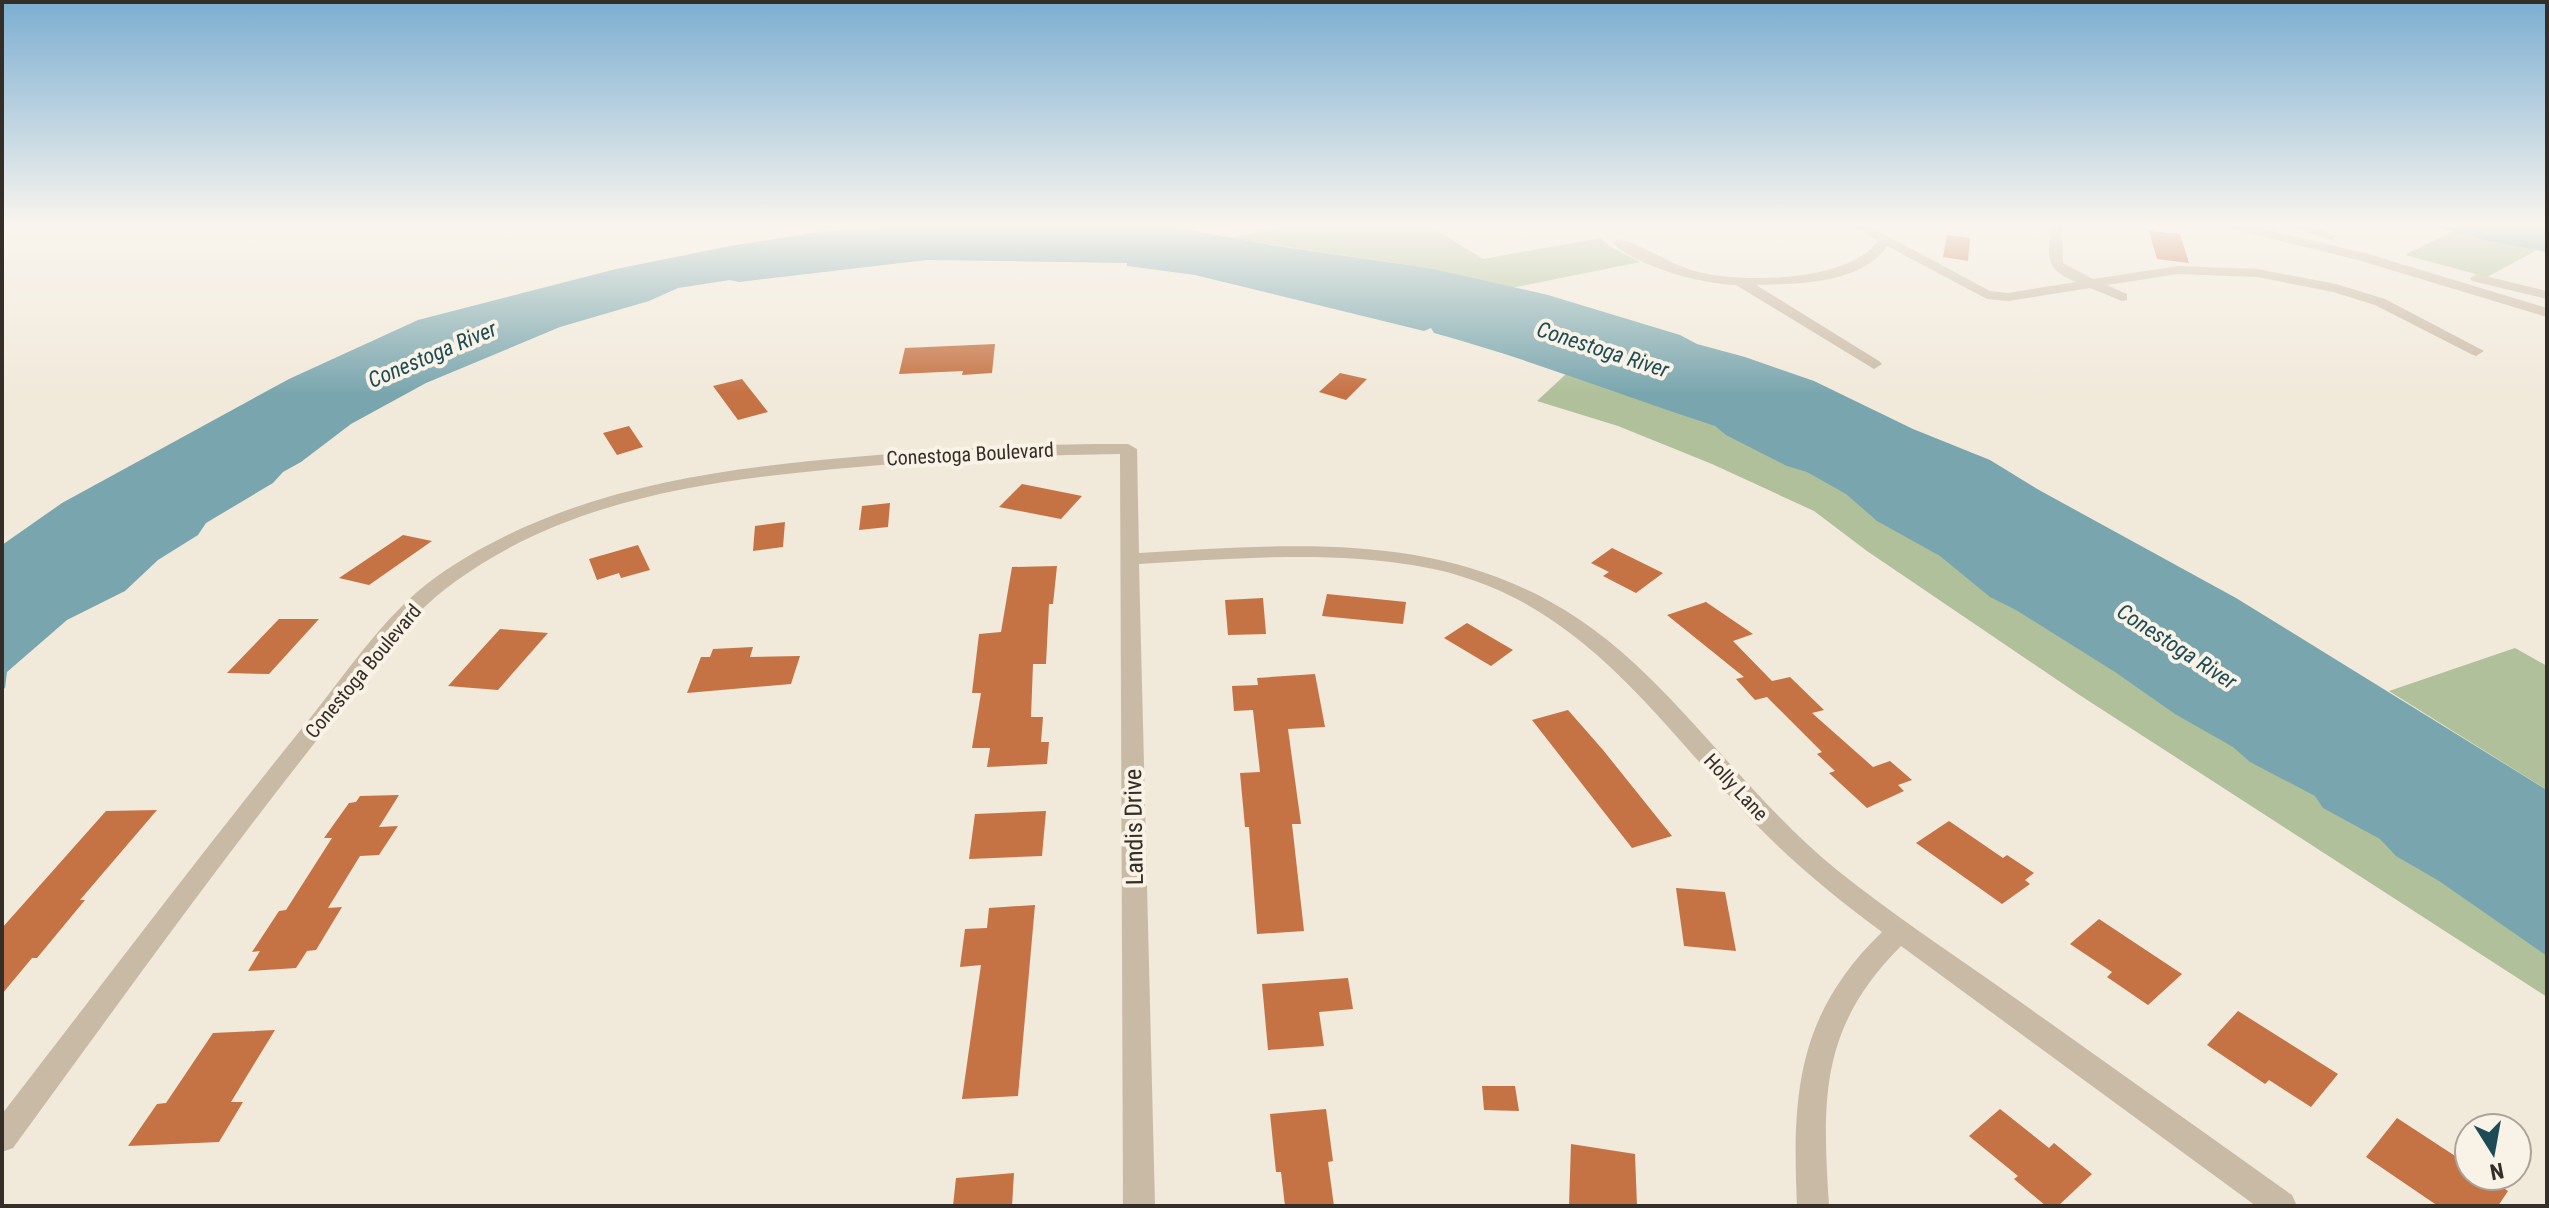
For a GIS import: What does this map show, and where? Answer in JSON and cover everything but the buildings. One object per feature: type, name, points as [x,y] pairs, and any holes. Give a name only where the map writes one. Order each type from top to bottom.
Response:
[{"type":"street","points":[[1740,281],[1874,364]]},
{"type":"street","points":[[1959,281],[1978,292],[1997,297],[2100,281]]},
{"type":"street","points":[[2084,281],[2122,297]]},
{"type":"street","points":[[2296,281],[2380,302],[2476,351]]},
{"type":"street","points":[[2443,281],[2547,313]]},
{"type":"street","points":[[2488,281],[2547,295]]},
{"type":"street","name":"Conestoga Boulevard","points":[[2,1138],[229,837],[380,644],[430,591],[478,558],[507,541],[596,503],[669,483],[902,457],[1034,449],[1128,449]]},
{"type":"street","name":"Landis Drive","points":[[1128,449],[1139,1206]]},
{"type":"street","name":"Holly Lane","points":[[1131,559],[1292,551],[1360,552],[1434,563],[1514,589],[1586,631],[1618,658],[1787,841],[1900,930],[2281,1206]]},
{"type":"street","points":[[1813,1206],[1809,1121],[1815,1066],[1830,1019],[1859,973],[1900,930]]},
{"type":"green space","points":[[1484,281],[1544,281],[1511,288]]},
{"type":"green space","points":[[1580,361],[1657,386],[2547,890],[2547,997],[2081,696],[1867,551],[1814,511],[1712,464],[1618,426],[1537,401]]},
{"type":"green space","points":[[2515,648],[2547,666],[2547,790],[2389,691]]},
{"type":"water","name":"Conestoga River","points":[[568,281],[721,281],[678,288],[649,301],[560,327],[426,383],[351,424],[283,472],[273,483],[206,523],[198,535],[158,560],[125,591],[67,620],[7,672],[2,690],[2,545],[62,503],[289,379],[418,320]]},
{"type":"water","name":"Conestoga River","points":[[1221,281],[1488,281],[1548,295],[1680,335],[1697,344],[1814,381],[1913,429],[1990,460],[2236,598],[2547,790],[2547,956],[2439,881],[2396,856],[2380,839],[2323,808],[2315,796],[2250,762],[2233,747],[2175,714],[2115,672],[1990,597],[1940,556],[1877,521],[1846,494],[1807,472],[1787,466],[1726,435],[1715,426],[1434,333],[1431,328],[1424,331]]}]
